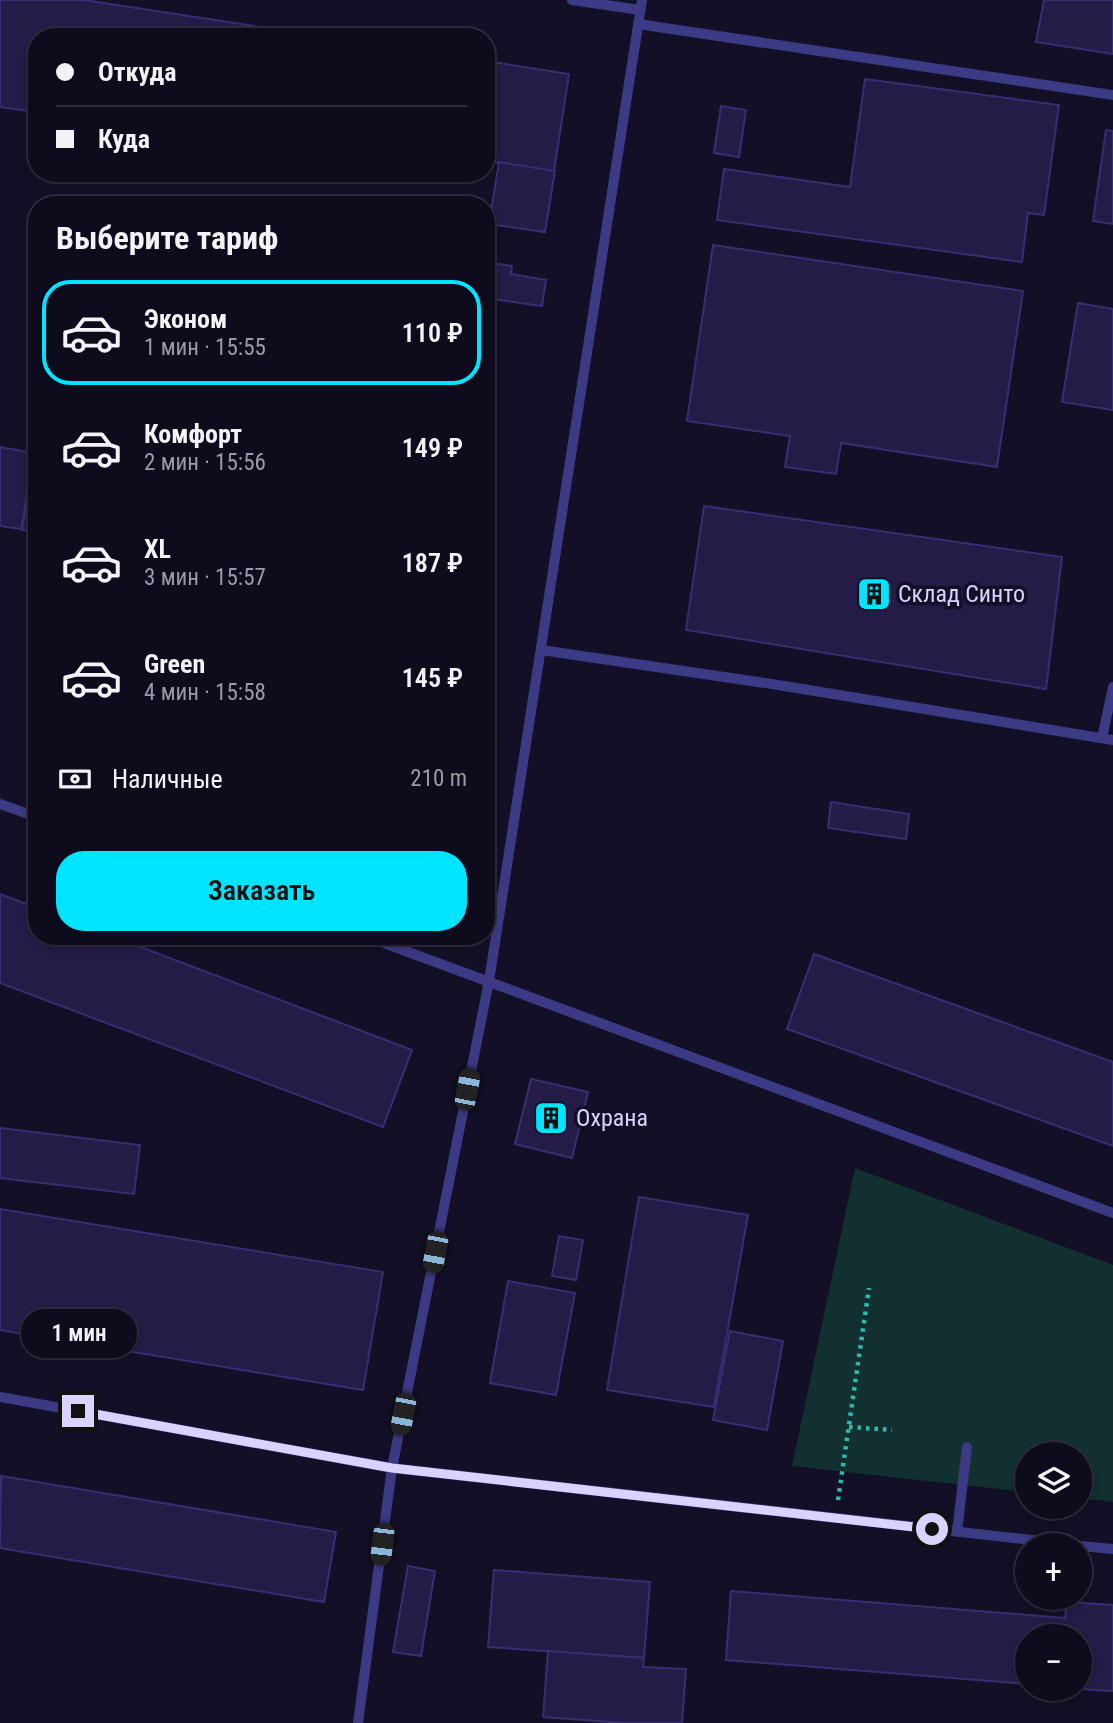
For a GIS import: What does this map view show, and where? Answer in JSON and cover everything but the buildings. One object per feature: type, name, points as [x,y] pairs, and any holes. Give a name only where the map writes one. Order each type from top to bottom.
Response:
[{"type":"lane","points":[[495,943],[641,5],[572,0]]},
{"type":"lane","points":[[638,24],[1113,95]]},
{"type":"lane","points":[[541,650],[785,686],[1107,739],[1113,687]]},
{"type":"lane","points":[[0,804],[28,814]]},
{"type":"lane","points":[[390,945],[1113,1213]]},
{"type":"lane","points":[[358,1723],[392,1468],[495,945]]},
{"type":"lane","points":[[0,1397],[392,1468],[1015,1539]]},
{"type":"lane","points":[[957,1532],[967,1447]]},
{"type":"lane","points":[[1092,1547],[1113,1549]]},
{"type":"path","points":[[835,1518],[869,1288]]},
{"type":"path","points":[[849,1427],[892,1430]]},
{"type":"green space","points":[[855,1168],[1113,1265],[1113,1502],[1092,1499],[1092,1442],[1015,1442],[1015,1491],[792,1466]]},
{"type":"place","name":"Склад Синто","points":[[874,594]]},
{"type":"place","name":"Охрана","points":[[551,1118]]},
{"type":"route","points":[[78,1411],[392,1468],[932,1529]]}]
